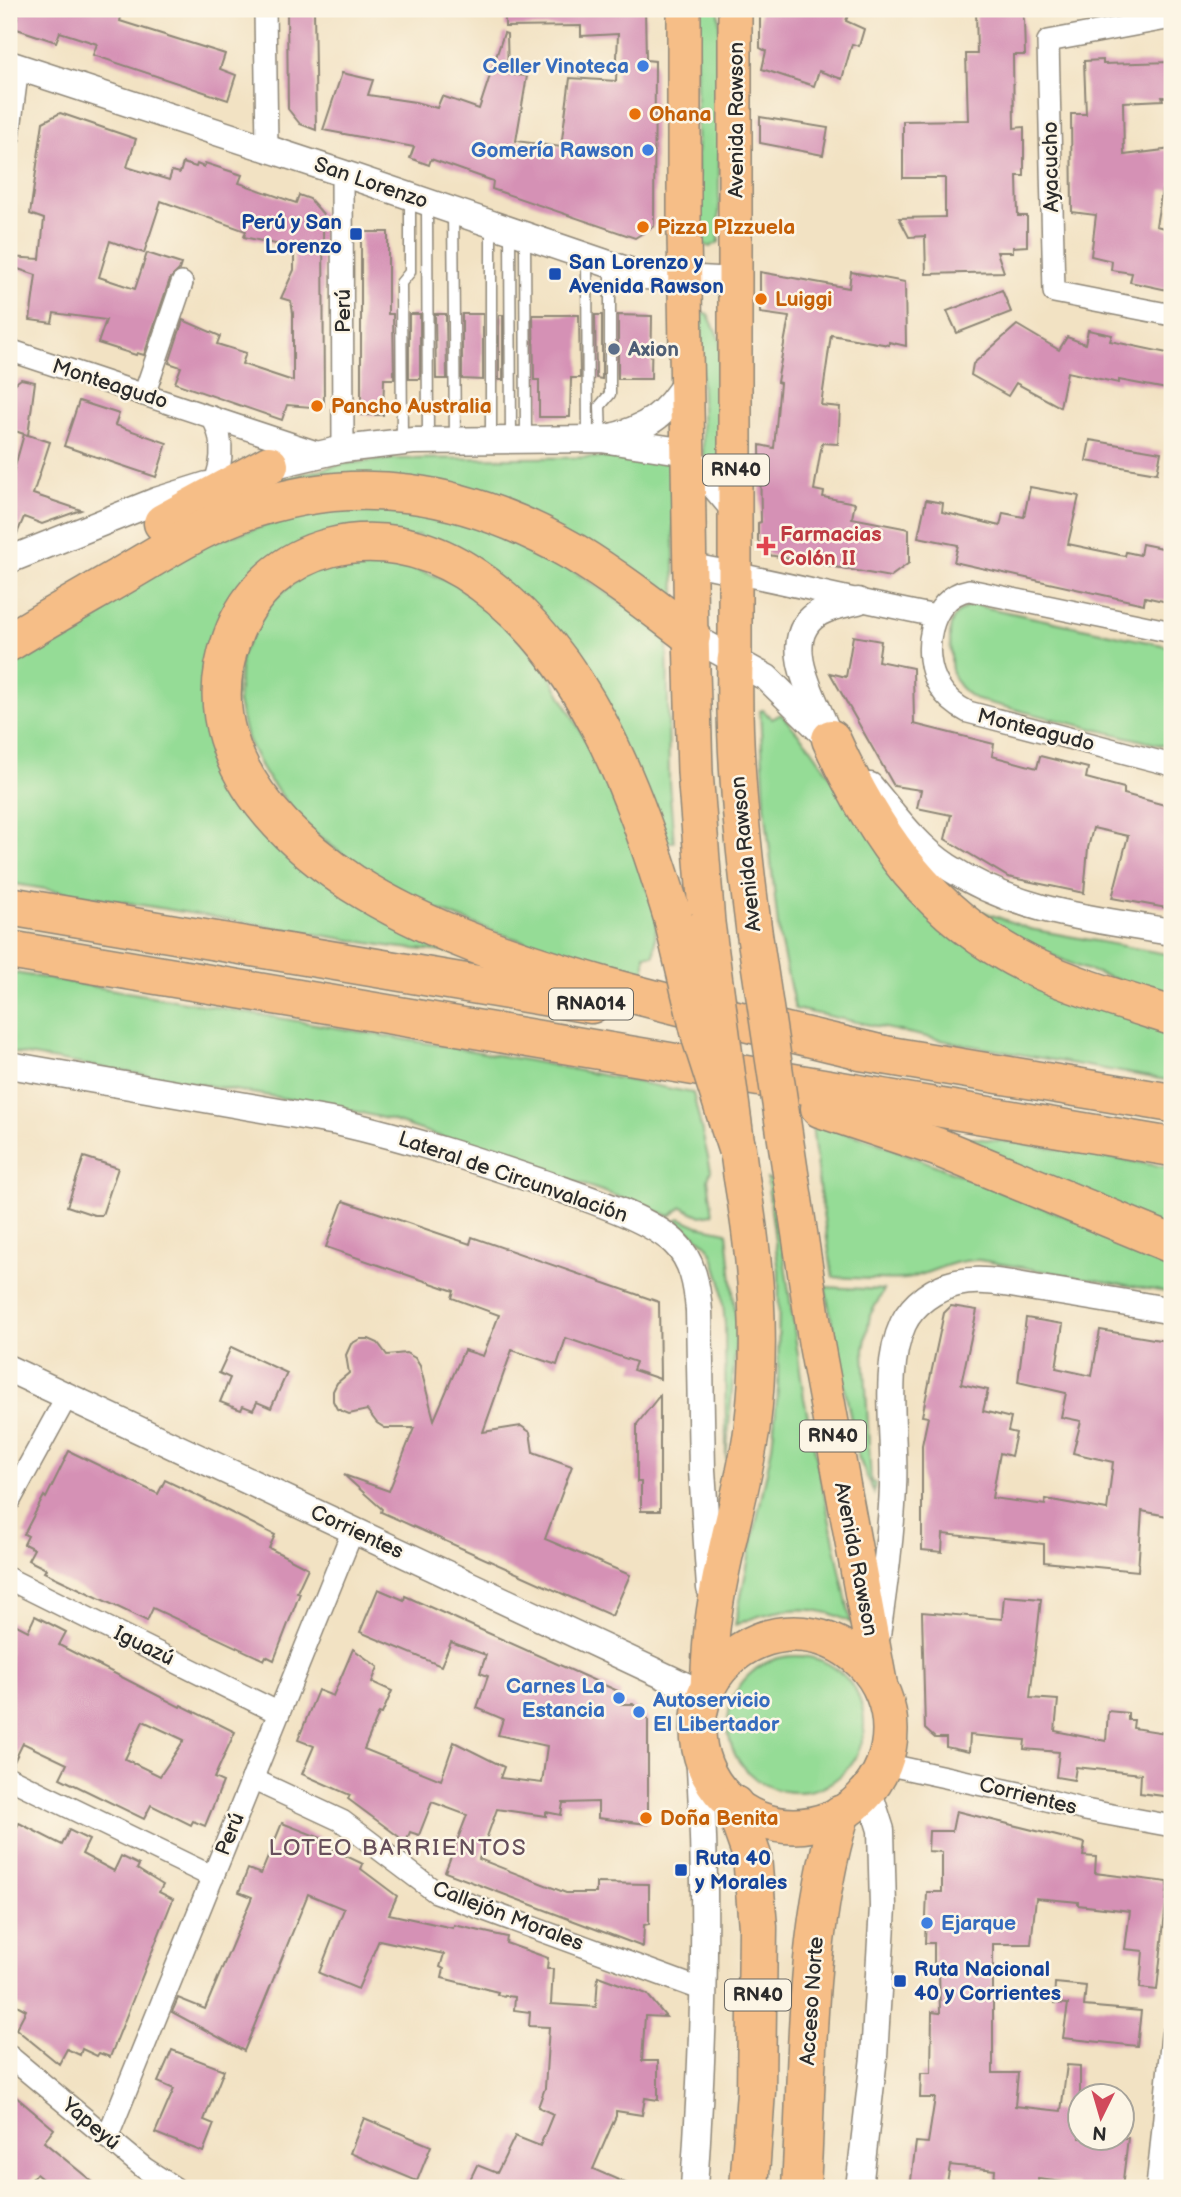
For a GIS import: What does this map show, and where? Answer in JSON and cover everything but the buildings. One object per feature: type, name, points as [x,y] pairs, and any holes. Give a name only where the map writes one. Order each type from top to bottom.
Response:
[{"type":"highway","points":[[9,614],[208,492],[269,465]]},
{"type":"highway","points":[[9,642],[175,545],[233,516],[290,499],[368,489],[414,493],[460,503],[539,535],[596,566],[691,636]]},
{"type":"highway","points":[[739,1162],[702,1040],[690,921],[622,772],[587,703],[565,669],[536,633],[501,598],[456,565],[427,552],[384,542],[356,542],[325,548],[290,563],[274,576],[247,607],[235,629],[222,672],[221,694],[228,738],[248,782],[278,821],[308,849],[377,898],[432,925],[511,958],[666,1003],[884,1055]]},
{"type":"highway","name":"Avenida Rawson","points":[[690,921],[695,772],[691,636]]},
{"type":"highway","name":"Avenida Rawson","points":[[735,660],[735,751],[742,843],[754,931],[816,1342],[881,1689]]},
{"type":"highway","points":[[831,739],[853,788],[891,849],[923,887],[954,917],[991,943],[1034,967],[1172,1016]]},
{"type":"highway","name":"RNA014","points":[[9,905],[1172,1103]]},
{"type":"highway","name":"RNA014","points":[[9,950],[1172,1147]]},
{"type":"highway","points":[[636,1057],[736,1083],[879,1126],[937,1147],[1172,1244]]},
{"type":"highway","name":"RN40","points":[[706,1692],[713,1620],[747,1462],[755,1392],[757,1286],[739,1162]]},
{"type":"highway","name":"Acceso Norte","points":[[801,2188],[815,1945],[830,1850],[865,1790],[891,1741],[889,1709],[876,1678],[860,1659],[837,1644],[811,1636],[785,1634],[758,1641],[735,1654],[716,1674],[706,1692],[699,1718],[698,1739],[709,1776],[720,1792],[734,1805],[752,1817],[773,1824],[817,1824],[865,1790]]},
{"type":"highway","name":"Acceso Norte","points":[[734,1805],[752,1856],[758,1927],[756,2091],[749,2188]]},
{"type":"main road","name":"Avenida Rawson","points":[[684,9],[691,636]]},
{"type":"main road","name":"Avenida Rawson","points":[[735,9],[735,660]]},
{"type":"street","points":[[265,9],[267,148]]},
{"type":"street","name":"Ayacucho","points":[[1172,18],[1048,41],[1054,292],[1172,315]]},
{"type":"street","points":[[9,137],[13,65]]},
{"type":"street","name":"San Lorenzo","points":[[13,65],[644,276],[736,281]]},
{"type":"street","name":"Perú","points":[[331,451],[342,173]]},
{"type":"street","points":[[144,395],[182,284]]},
{"type":"street","name":"Monteagudo","points":[[9,350],[212,417],[331,451]]},
{"type":"street","points":[[594,439],[633,432],[651,422],[677,398],[687,380]]},
{"type":"street","points":[[9,560],[156,501],[208,492],[220,469],[222,450],[212,417]]},
{"type":"street","points":[[269,465],[331,451],[415,441],[594,439],[674,449],[688,456],[736,512]]},
{"type":"street","points":[[690,564],[936,616],[939,608],[950,596],[969,590],[1172,632]]},
{"type":"street","points":[[831,739],[802,666],[799,638],[804,626],[813,616],[858,601]]},
{"type":"street","name":"Monteagudo","points":[[936,616],[931,641],[932,671],[938,685],[959,707],[968,712],[1172,765]]},
{"type":"street","points":[[691,636],[767,678],[831,739],[889,810],[925,848],[947,866],[981,886],[1035,907],[1172,932]]},
{"type":"street","name":"Lateral de Circunvalación","points":[[9,1065],[337,1122],[385,1133],[475,1160],[597,1202],[642,1222],[673,1241],[691,1268],[699,1311],[702,1470],[713,1620]]},
{"type":"street","points":[[874,1654],[887,1563],[894,1486],[894,1364],[899,1334],[908,1314],[918,1303],[942,1288],[958,1283],[989,1281],[1172,1311]]},
{"type":"street","name":"Corrientes","points":[[9,1369],[706,1692]]},
{"type":"street","points":[[9,1502],[67,1396]]},
{"type":"street","name":"Perú","points":[[107,2138],[353,1530]]},
{"type":"street","name":"Iguazú","points":[[9,1579],[279,1713]]},
{"type":"street","points":[[694,2188],[703,1990],[704,1818],[698,1739]]},
{"type":"street","name":"Callejón Morales","points":[[253,1779],[342,1821],[436,1892],[703,1990]]},
{"type":"street","points":[[10,1782],[213,1877]]},
{"type":"street","points":[[859,2188],[874,2057],[883,1907],[881,1830],[865,1790]]},
{"type":"street","name":"Corrientes","points":[[865,1790],[1024,1794],[1085,1810],[1172,1826]]},
{"type":"street","points":[[1157,2188],[1172,2035]]},
{"type":"street","name":"Yapeyú","points":[[9,2056],[107,2138],[176,2188]]},
{"type":"lane","points":[[415,441],[419,199]]},
{"type":"lane","points":[[415,441],[401,283],[410,272],[419,199]]},
{"type":"lane","points":[[453,211],[455,440]]},
{"type":"lane","points":[[508,230],[509,440]]},
{"type":"lane","points":[[508,230],[509,440]]},
{"type":"lane","points":[[594,439],[600,406],[610,394],[598,260]]},
{"type":"lane","points":[[594,439],[598,260]]},
{"type":"green space","points":[[696,9],[719,9],[719,242],[710,247],[698,242]]},
{"type":"green space","points":[[702,312],[708,314],[720,340],[721,475],[703,454]]},
{"type":"green space","points":[[391,459],[672,459],[675,597],[672,599],[421,482],[127,554],[276,481],[342,464]]},
{"type":"green space","points":[[347,500],[510,530],[667,632],[669,783],[674,842],[661,842],[591,687],[418,535],[242,592],[230,769],[467,954],[393,947],[9,883],[9,654],[190,549]]},
{"type":"green space","points":[[377,557],[454,582],[520,638],[549,674],[605,775],[657,915],[654,955],[645,955],[645,975],[544,948],[428,906],[349,859],[310,829],[264,773],[247,739],[238,703],[241,655],[270,602],[310,570]]},
{"type":"green space","points":[[974,605],[1172,647],[1172,748],[977,700],[968,694],[953,675],[950,630],[958,612]]},
{"type":"green space","points":[[763,710],[772,719],[781,714],[811,748],[904,882],[1172,1026],[1172,1081],[955,1043],[795,1009],[779,935],[765,806],[760,711]]},
{"type":"green space","points":[[981,911],[1030,929],[1172,955],[1172,998],[1076,966],[1002,933]]},
{"type":"green space","points":[[9,972],[520,1059],[693,1093],[711,1170],[708,1179],[713,1214],[701,1216],[682,1207],[670,1216],[391,1120],[341,1108],[9,1052]]},
{"type":"green space","points":[[812,1124],[868,1139],[1172,1258],[1172,1293],[979,1260],[953,1264],[903,1279],[833,1277]]},
{"type":"green space","points":[[946,1135],[1020,1143],[1172,1168],[1172,1233]]},
{"type":"green space","points":[[767,1179],[773,1180],[804,1398],[851,1623],[823,1612],[793,1610],[763,1615],[735,1625],[772,1447],[778,1388],[779,1271]]},
{"type":"green space","points":[[680,1218],[698,1226],[727,1232],[737,1331],[726,1460],[725,1325],[721,1282],[712,1253],[705,1243],[676,1220]]},
{"type":"green space","points":[[825,1287],[884,1290],[870,1315],[864,1350],[871,1482],[875,1483],[874,1493],[858,1456]]},
{"type":"green space","points":[[796,1656],[822,1661],[844,1676],[859,1698],[864,1724],[859,1750],[844,1772],[822,1787],[796,1792],[770,1787],[748,1772],[733,1750],[728,1724],[733,1698],[748,1676],[770,1661]]},
{"type":"place","name":"Celler Vinoteca","points":[[643,66]]},
{"type":"place","name":"Ohana","points":[[635,114]]},
{"type":"place","name":"Gomería Rawson","points":[[648,150]]},
{"type":"place","name":"Pizza PIzzuela","points":[[643,227]]},
{"type":"place","name":"Perú y San Lorenzo","points":[[356,234]]},
{"type":"place","name":"San Lorenzo y Avenida Rawson","points":[[555,274]]},
{"type":"place","name":"Luiggi","points":[[761,299]]},
{"type":"place","name":"Axion","points":[[614,349]]},
{"type":"place","name":"Pancho Australia","points":[[317,406]]},
{"type":"place","name":"Farmacias Colón II","points":[[766,546]]},
{"type":"place","name":"Carnes La Estancia","points":[[619,1698]]},
{"type":"place","name":"Autoservicio El Libertador","points":[[639,1712]]},
{"type":"place","name":"Doña Benita","points":[[646,1818]]},
{"type":"place","name":"Ruta 40 y Morales","points":[[681,1870]]},
{"type":"place","name":"Ejarque","points":[[927,1923]]},
{"type":"place","name":"Ruta Nacional 40 y Corrientes","points":[[900,1981]]},
{"type":"district","name":"LOTEO BARRIENTOS","points":[[398,1848]]}]
